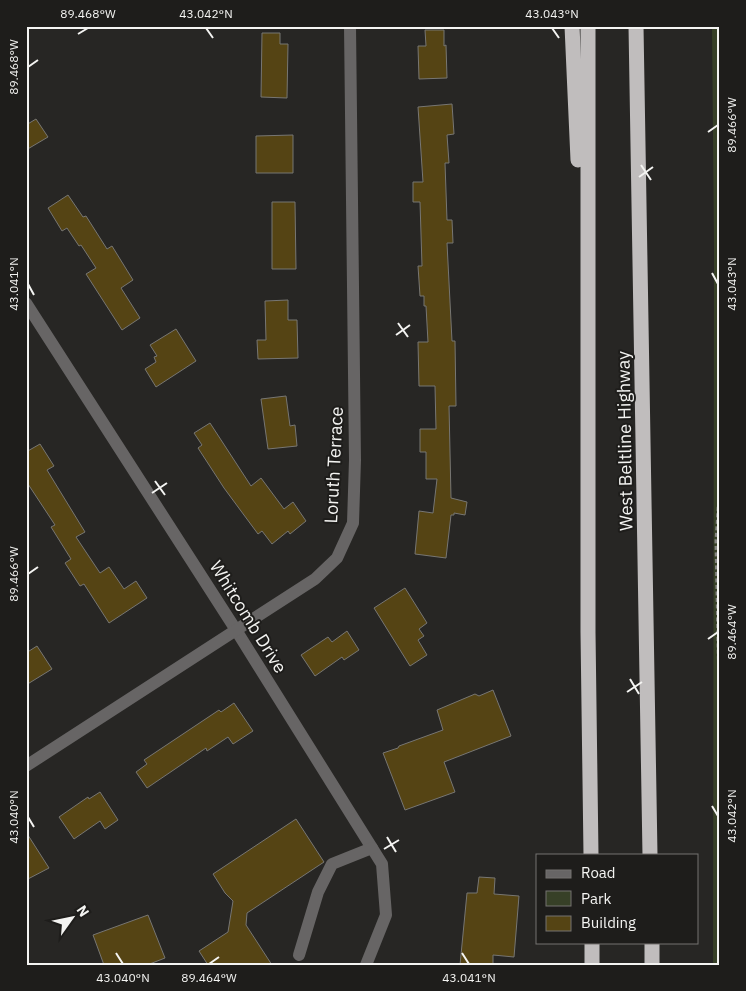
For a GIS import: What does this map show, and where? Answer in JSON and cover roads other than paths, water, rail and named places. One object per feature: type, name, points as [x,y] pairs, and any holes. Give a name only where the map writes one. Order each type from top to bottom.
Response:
[{"type":"highway","points":[[572,26],[587,356]]},
{"type":"highway","name":"West Beltline Highway","points":[[588,26],[587,356],[591,854]]},
{"type":"highway","name":"West Beltline Highway","points":[[636,26],[650,854]]},
{"type":"highway","points":[[592,944],[592,965]]},
{"type":"highway","points":[[652,944],[652,965]]},
{"type":"street","name":"Loruth Terrace","points":[[26,766],[316,579],[336,558],[352,523],[356,460],[350,26]]},
{"type":"street","name":"Whitcomb Drive","points":[[26,303],[236,630],[382,864],[386,915],[366,965]]},
{"type":"street","points":[[299,954],[318,892],[332,864],[372,848]]}]
